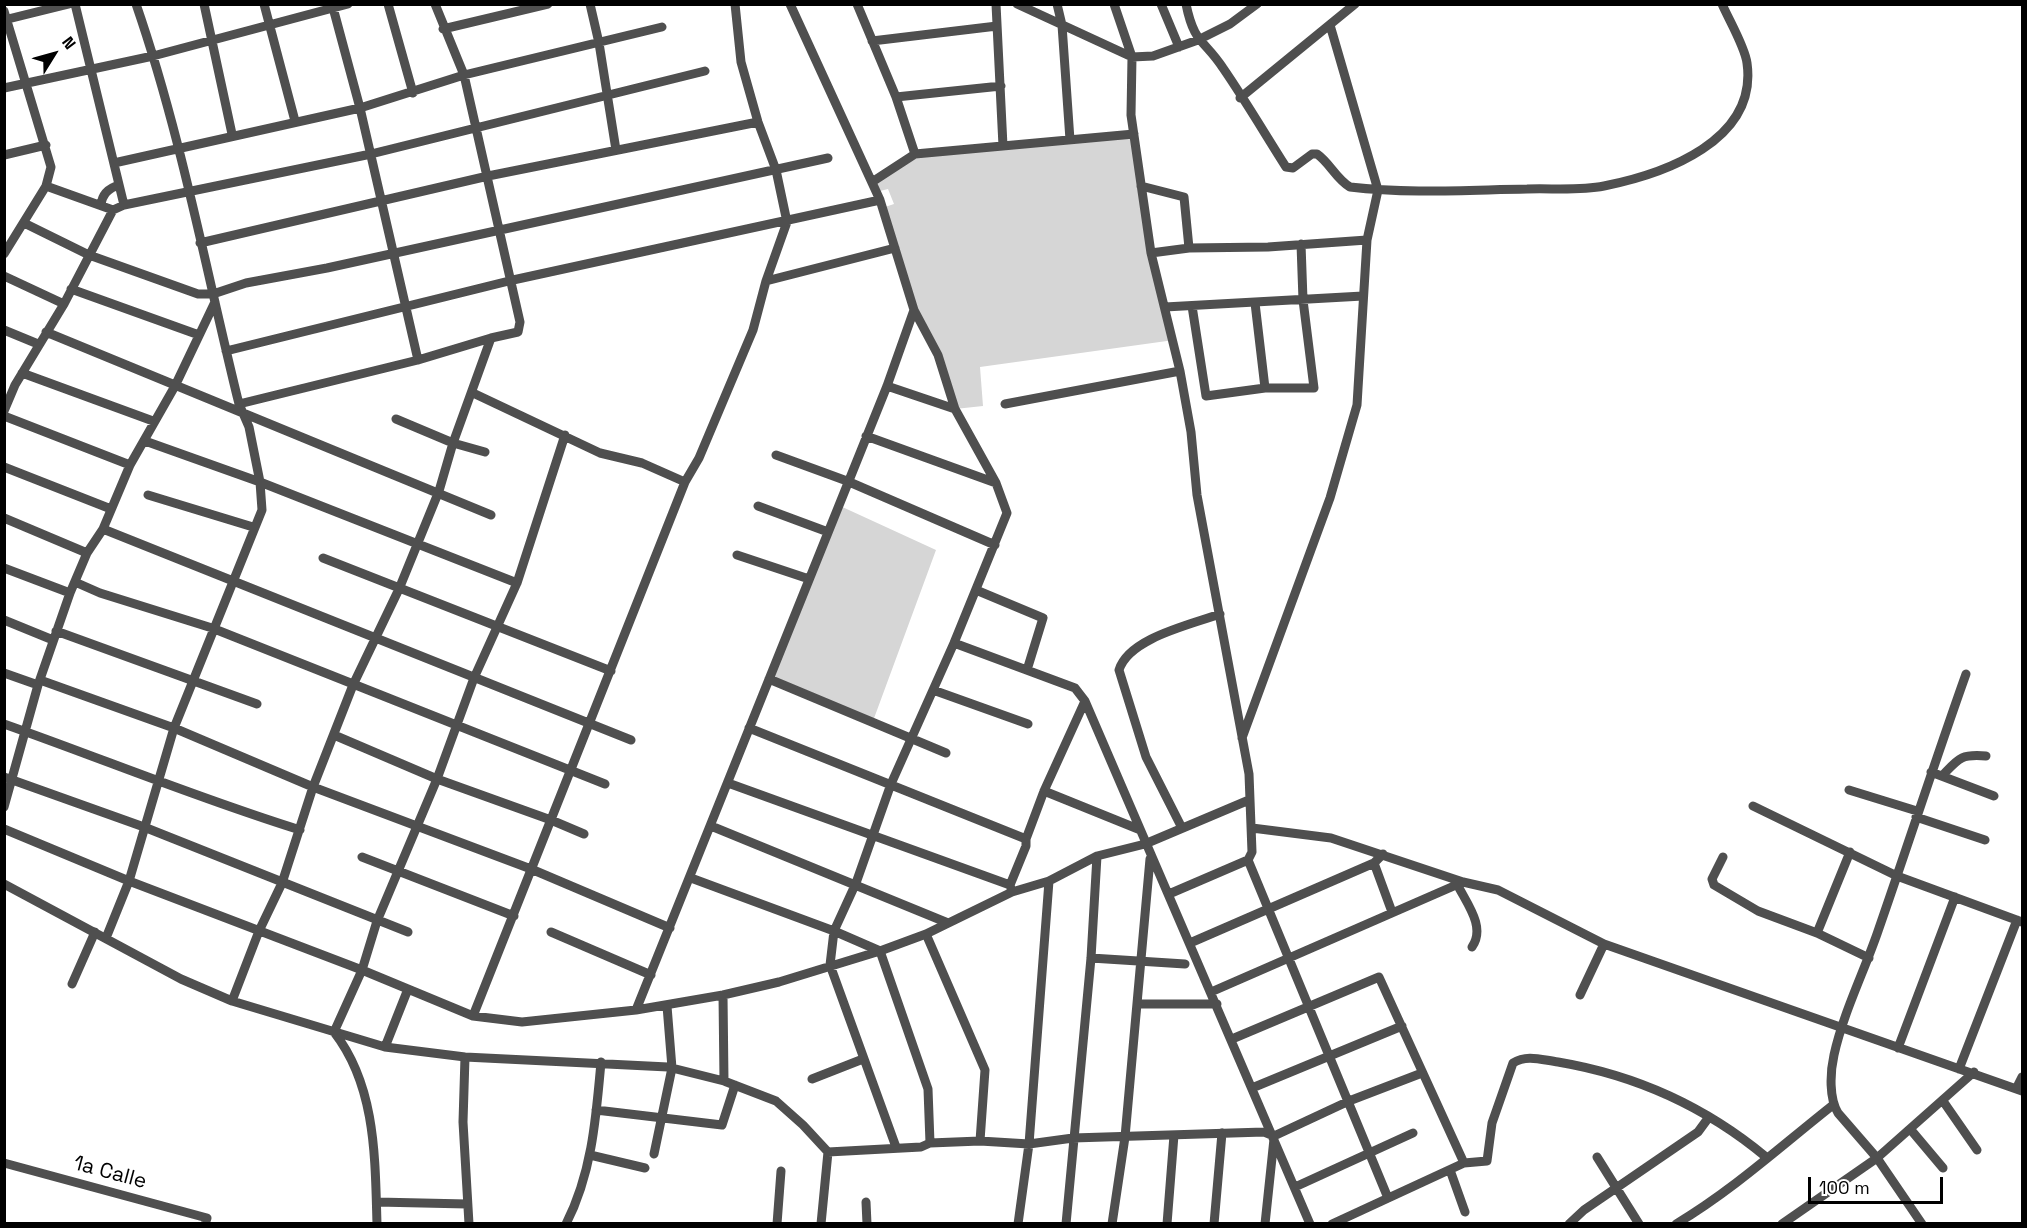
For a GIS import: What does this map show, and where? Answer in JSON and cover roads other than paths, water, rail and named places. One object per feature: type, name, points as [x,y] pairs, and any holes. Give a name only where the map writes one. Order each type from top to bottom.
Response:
[{"type":"street","points":[[4,254],[46,186],[51,167],[5,17],[69,4]]},
{"type":"street","points":[[75,4],[124,205]]},
{"type":"street","points":[[106,938],[129,882],[174,728],[261,510],[260,482],[249,427],[239,404],[178,148],[136,4]]},
{"type":"street","points":[[204,4],[232,134]]},
{"type":"street","points":[[264,4],[295,121]]},
{"type":"street","points":[[4,88],[153,56],[269,26],[332,6],[348,4]]},
{"type":"street","points":[[388,4],[413,93]]},
{"type":"street","points":[[239,404],[418,360],[518,332],[520,322],[513,280],[464,75],[443,29],[435,4]]},
{"type":"street","points":[[443,29],[548,4]]},
{"type":"street","points":[[590,4],[599,43],[616,150]]},
{"type":"street","points":[[473,1016],[685,482],[699,458],[753,330],[766,281],[787,222],[776,170],[758,122],[741,62],[735,4]]},
{"type":"street","points":[[790,4],[880,200],[914,310],[938,355],[955,408],[996,483],[1007,513],[954,643],[891,784],[856,883],[834,931],[830,965],[896,1147]]},
{"type":"street","points":[[856,4],[896,98],[915,154]]},
{"type":"street","points":[[996,4],[1003,146]]},
{"type":"street","points":[[1017,4],[1132,57],[1154,56],[1198,40],[1244,9],[1257,4]]},
{"type":"street","points":[[1057,4],[1062,25],[1070,140]]},
{"type":"street","points":[[1114,4],[1132,57],[1134,134],[1151,253],[1180,371],[1191,432],[1197,495],[1241,738],[1250,774],[1252,852],[1248,861],[1168,894]]},
{"type":"street","points":[[1161,4],[1179,47]]},
{"type":"street","points":[[1186,4],[1190,26],[1198,40],[1223,67],[1240,98],[1286,167],[1293,168],[1312,154],[1317,154],[1328,162],[1343,183],[1350,187],[1398,192],[1601,187],[1654,174],[1698,153],[1730,125],[1746,84],[1747,62],[1722,4]]},
{"type":"street","points":[[1240,98],[1355,4]]},
{"type":"street","points":[[332,6],[360,108],[418,360]]},
{"type":"street","points":[[1241,738],[1330,498],[1357,405],[1367,240],[1378,190],[1330,25]]},
{"type":"street","points":[[872,41],[998,26]]},
{"type":"street","points":[[114,163],[232,134],[360,108],[464,75],[662,27]]},
{"type":"street","points":[[130,465],[4,414],[15,385],[64,304],[113,210],[124,205],[371,154],[705,71]]},
{"type":"street","points":[[896,98],[1001,86]]},
{"type":"street","points":[[200,243],[488,176],[758,122]]},
{"type":"street","points":[[872,182],[915,154],[1134,134]]},
{"type":"street","points":[[4,154],[46,145]]},
{"type":"street","points":[[24,223],[89,255],[191,293],[214,298],[246,283],[828,158]]},
{"type":"street","points":[[101,206],[106,192],[119,185]]},
{"type":"street","points":[[46,186],[113,210]]},
{"type":"street","points":[[1142,186],[1184,196],[1189,248]]},
{"type":"street","points":[[226,351],[513,280],[880,200]]},
{"type":"street","points":[[1151,253],[1189,248],[1367,240]]},
{"type":"street","points":[[1192,306],[1206,396],[1265,388],[1314,388],[1303,300],[1301,244]]},
{"type":"street","points":[[766,281],[894,248]]},
{"type":"street","points":[[4,276],[64,304]]},
{"type":"street","points":[[71,289],[199,335]]},
{"type":"street","points":[[1165,307],[1363,296]]},
{"type":"street","points":[[4,807],[8,778],[69,593],[87,553],[103,529],[130,465],[146,441],[153,421],[175,386],[214,298]]},
{"type":"street","points":[[1255,303],[1265,388]]},
{"type":"street","points":[[636,1010],[887,386],[914,310]]},
{"type":"street","points":[[4,330],[38,344]]},
{"type":"street","points":[[46,332],[243,414],[439,491],[491,515]]},
{"type":"street","points":[[232,1001],[259,931],[282,883],[313,787],[353,685],[374,637],[399,589],[439,491],[453,443],[491,338]]},
{"type":"street","points":[[1005,404],[1180,371]]},
{"type":"street","points":[[22,373],[153,421]]},
{"type":"street","points":[[4,380],[15,385]]},
{"type":"street","points":[[887,386],[955,408]]},
{"type":"street","points":[[472,393],[600,453],[642,463],[685,482]]},
{"type":"street","points":[[396,419],[453,443],[485,452]]},
{"type":"street","points":[[334,1032],[362,970],[377,921],[417,827],[474,678],[517,583],[565,435]]},
{"type":"street","points":[[866,436],[996,483]]},
{"type":"street","points":[[146,441],[260,482],[517,583]]},
{"type":"street","points":[[776,455],[847,481],[995,545]]},
{"type":"street","points":[[4,467],[111,509]]},
{"type":"street","points":[[148,495],[253,527]]},
{"type":"street","points":[[758,506],[828,532]]},
{"type":"street","points":[[4,518],[87,553]]},
{"type":"street","points":[[103,529],[631,740]]},
{"type":"street","points":[[737,555],[808,579]]},
{"type":"street","points":[[323,558],[611,671]]},
{"type":"street","points":[[4,568],[69,593]]},
{"type":"street","points":[[75,582],[100,593],[212,628],[605,784]]},
{"type":"street","points":[[976,590],[1043,618],[1027,670]]},
{"type":"street","points":[[1182,828],[1146,757],[1119,670],[1123,658],[1144,642],[1220,614]]},
{"type":"street","points":[[4,620],[53,640]]},
{"type":"street","points":[[56,630],[68,637],[193,679],[257,704]]},
{"type":"street","points":[[954,643],[1075,688],[1085,701],[1310,1224]]},
{"type":"street","points":[[4,673],[174,728],[313,787],[531,869],[670,928]]},
{"type":"street","points":[[1922,1224],[1877,1158],[1833,1105],[1832,1068],[1842,1029],[1869,958],[1966,674]]},
{"type":"street","points":[[769,679],[913,737],[946,753]]},
{"type":"street","points":[[933,690],[1028,724]]},
{"type":"street","points":[[1011,889],[1044,791],[1085,701]]},
{"type":"street","points":[[4,724],[159,779],[225,807],[300,830]]},
{"type":"street","points":[[749,728],[1026,839]]},
{"type":"street","points":[[334,735],[436,779],[584,834]]},
{"type":"street","points":[[1942,776],[1966,754],[1986,756]]},
{"type":"street","points":[[1932,772],[1994,796]]},
{"type":"street","points":[[8,778],[144,827],[408,932]]},
{"type":"street","points":[[728,783],[872,833],[1011,889]]},
{"type":"street","points":[[1849,790],[1985,840]]},
{"type":"street","points":[[1044,791],[1138,828]]},
{"type":"street","points":[[4,829],[129,882],[362,970],[473,1016],[522,1022],[636,1010],[723,995],[779,982],[880,951],[926,934],[1011,889],[1048,881],[1097,856],[1145,844],[1249,800]]},
{"type":"street","points":[[1753,806],[1897,876],[2020,921],[1959,1069]]},
{"type":"street","points":[[711,826],[856,883],[948,923]]},
{"type":"street","points":[[1252,828],[1331,838],[1383,854],[1460,883],[1498,890],[1604,944],[1842,1029],[1974,1072],[2019,1090],[2022,1077]]},
{"type":"street","points":[[1817,933],[1850,852]]},
{"type":"street","points":[[1190,943],[1374,864],[1383,854]]},
{"type":"street","points":[[1066,1224],[1091,958],[1097,856]]},
{"type":"street","points":[[1112,1224],[1125,1137],[1151,856]]},
{"type":"street","points":[[362,857],[514,916]]},
{"type":"street","points":[[1723,857],[1712,879],[1714,885],[1758,911],[1817,933],[1869,958]]},
{"type":"street","points":[[1248,861],[1306,1006],[1329,1054],[1388,1198]]},
{"type":"street","points":[[1374,864],[1392,912]]},
{"type":"street","points":[[691,878],[834,931],[880,951],[928,1089],[930,1143]]},
{"type":"street","points":[[1018,1224],[1029,1144],[1048,881]]},
{"type":"street","points":[[1211,992],[1460,883]]},
{"type":"street","points":[[1460,883],[1479,928],[1478,938],[1472,947]]},
{"type":"street","points":[[4,884],[181,979],[232,1001],[385,1047],[465,1057],[601,1062],[672,1068],[724,1081],[759,1092],[784,1107],[828,1152],[980,1141],[1029,1144],[1073,1138],[1264,1132],[1274,1136],[1349,1101],[1422,1073]]},
{"type":"street","points":[[1898,1048],[1955,897]]},
{"type":"street","points":[[72,984],[95,932]]},
{"type":"street","points":[[551,932],[651,975]]},
{"type":"street","points":[[926,934],[985,1070],[980,1141]]},
{"type":"street","points":[[1580,995],[1604,944]]},
{"type":"street","points":[[1091,958],[1185,964]]},
{"type":"street","points":[[1232,1039],[1379,977],[1464,1164]]},
{"type":"street","points":[[385,1047],[408,989]]},
{"type":"street","points":[[723,995],[724,1081]]},
{"type":"street","points":[[1138,1004],[1217,1004]]},
{"type":"street","points":[[654,1154],[672,1068],[667,1005]]},
{"type":"street","points":[[1252,1088],[1329,1054],[1402,1026]]},
{"type":"street","points":[[334,1032],[348,1050],[358,1070],[368,1109],[374,1142],[377,1224]]},
{"type":"street","points":[[465,1057],[463,1122],[469,1224]]},
{"type":"street","points":[[1332,1224],[1464,1164],[1486,1161],[1492,1123],[1513,1063],[1528,1057],[1580,1066],[1641,1083],[1734,1131],[1766,1157]]},
{"type":"street","points":[[812,1079],[863,1059]]},
{"type":"street","points":[[566,1224],[583,1186],[590,1155],[601,1062]]},
{"type":"street","points":[[1782,1224],[1877,1158],[1974,1072]]},
{"type":"street","points":[[596,1110],[722,1125],[735,1085]]},
{"type":"street","points":[[1943,1101],[1977,1150]]},
{"type":"street","points":[[1676,1224],[1740,1182],[1766,1157],[1833,1105]]},
{"type":"street","points":[[1569,1224],[1698,1132],[1708,1117]]},
{"type":"street","points":[[1911,1130],[1943,1168]]},
{"type":"street","points":[[1214,1224],[1222,1133]]},
{"type":"street","points":[[1295,1186],[1413,1133]]},
{"type":"street","points":[[1167,1224],[1174,1135]]},
{"type":"street","points":[[1265,1224],[1274,1136]]},
{"type":"street","points":[[821,1224],[828,1152]]},
{"type":"street","points":[[590,1155],[645,1168]]},
{"type":"street","points":[[1597,1157],[1618,1187],[1639,1224]]},
{"type":"street","name":"1a Calle","points":[[4,1163],[206,1221]]},
{"type":"street","points":[[1450,1170],[1465,1212]]},
{"type":"street","points":[[777,1224],[781,1172]]},
{"type":"street","points":[[376,1202],[467,1204]]},
{"type":"street","points":[[866,1202],[867,1224]]}]
